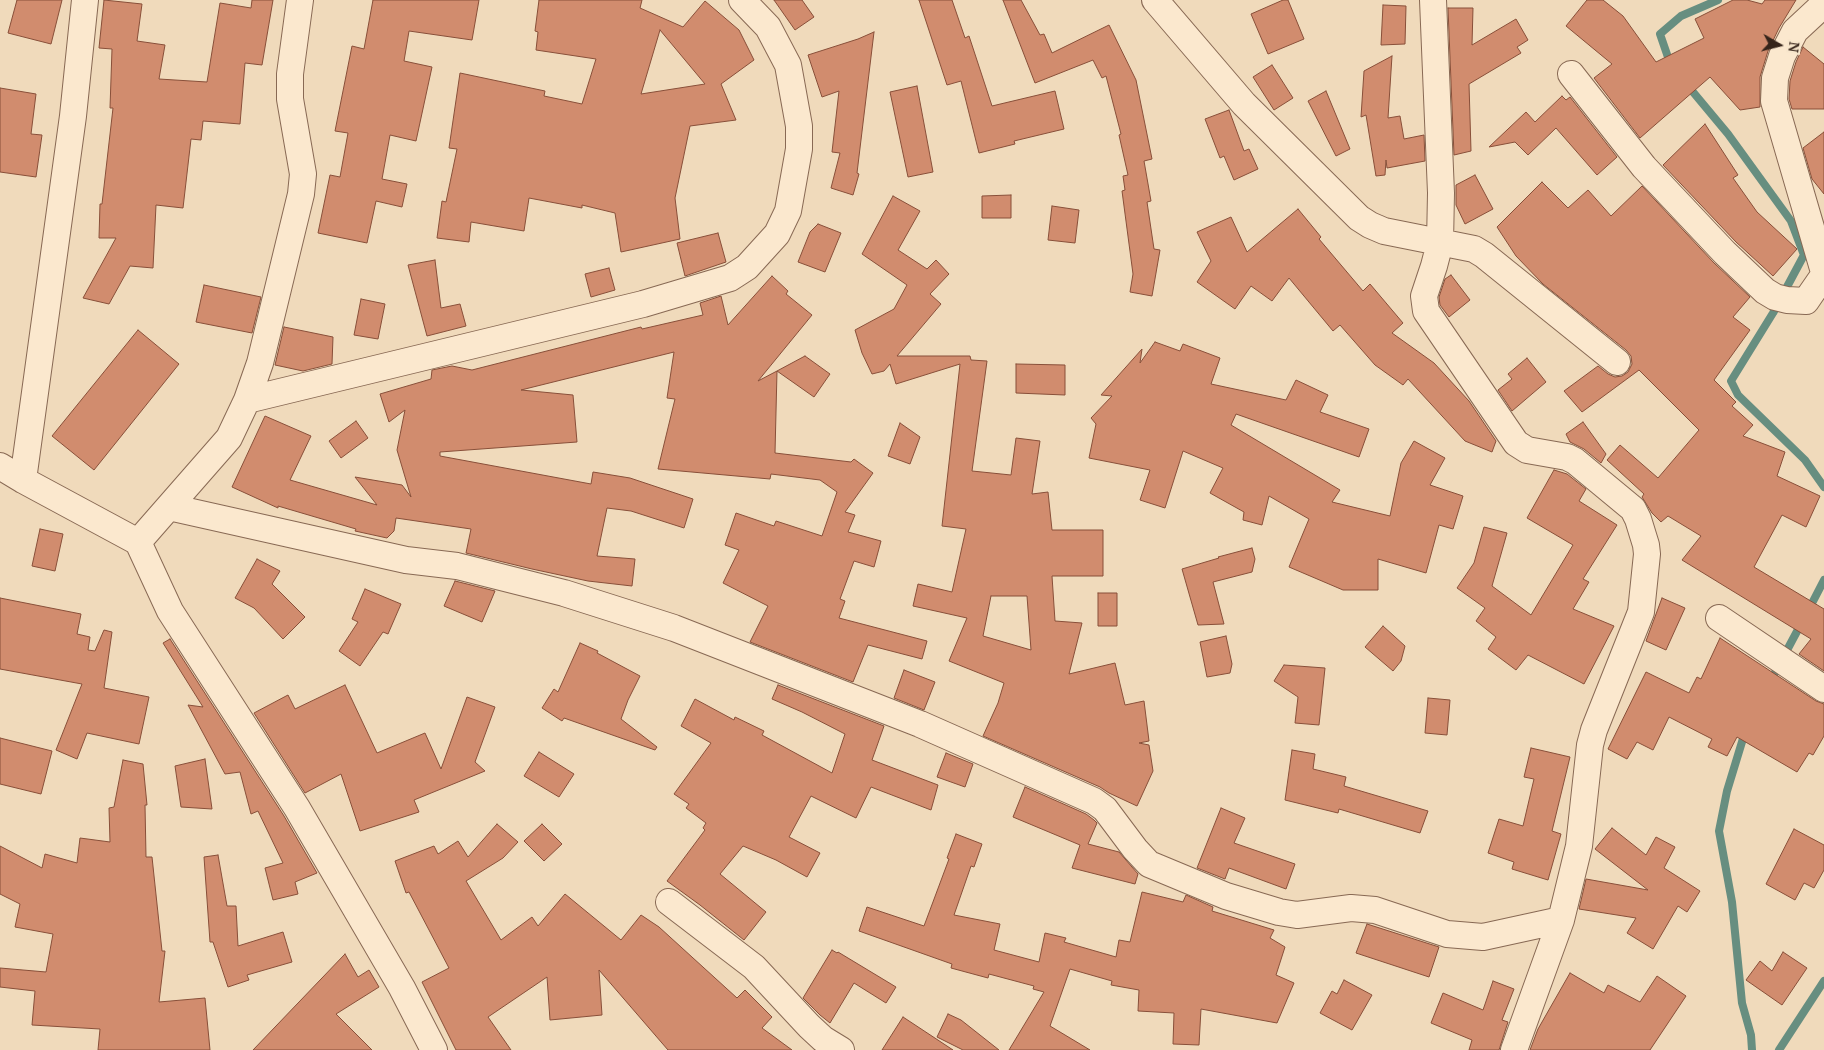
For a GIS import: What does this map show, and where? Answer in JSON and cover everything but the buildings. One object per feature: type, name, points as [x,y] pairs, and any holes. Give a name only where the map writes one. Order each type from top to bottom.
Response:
[{"type":"street","points":[[23,480],[73,116],[85,0]]},
{"type":"street","points":[[138,542],[229,438],[247,400],[260,363],[301,194],[303,174],[290,99],[290,74],[300,0]]},
{"type":"street","points":[[247,400],[643,304],[730,278],[747,267],[778,234],[788,211],[799,149],[800,126],[788,65],[768,27],[742,0]]},
{"type":"street","points":[[1155,0],[1244,104],[1359,218],[1370,226],[1384,231],[1474,249],[1617,362]]},
{"type":"street","points":[[1433,0],[1442,193],[1440,243],[1424,296],[1426,311],[1516,443],[1527,450],[1567,457],[1575,461],[1633,509],[1638,519],[1647,554],[1641,612],[1594,730],[1590,746],[1579,846],[1561,920],[1514,1050]]},
{"type":"street","points":[[1571,74],[1644,167],[1725,253],[1765,291],[1781,298],[1806,301],[1824,274],[1774,101],[1775,78],[1782,56],[1796,32],[1824,4]]},
{"type":"street","points":[[0,466],[138,542],[170,611],[297,808],[402,988],[434,1050]]},
{"type":"street","points":[[169,507],[406,560],[457,566],[564,593],[674,628],[920,724],[1094,801],[1105,809],[1134,850],[1149,864],[1226,896],[1270,910],[1297,915],[1351,908],[1375,910],[1448,934],[1483,937],[1561,920]]},
{"type":"street","points":[[1720,618],[1824,688]]},
{"type":"street","points":[[669,902],[754,967],[808,1026],[823,1039],[841,1050]]},
{"type":"waterway","points":[[1671,66],[1660,34],[1681,16],[1718,0]]},
{"type":"waterway","points":[[1688,86],[1728,134],[1791,221],[1804,255],[1773,313],[1731,381],[1738,395],[1805,460],[1824,487]]},
{"type":"waterway","points":[[1808,611],[1824,580]]},
{"type":"waterway","points":[[1770,682],[1802,622]]},
{"type":"waterway","points":[[1745,732],[1727,791],[1719,831],[1732,902],[1742,1003],[1751,1035],[1752,1050]]},
{"type":"waterway","points":[[1779,1050],[1824,981]]}]
